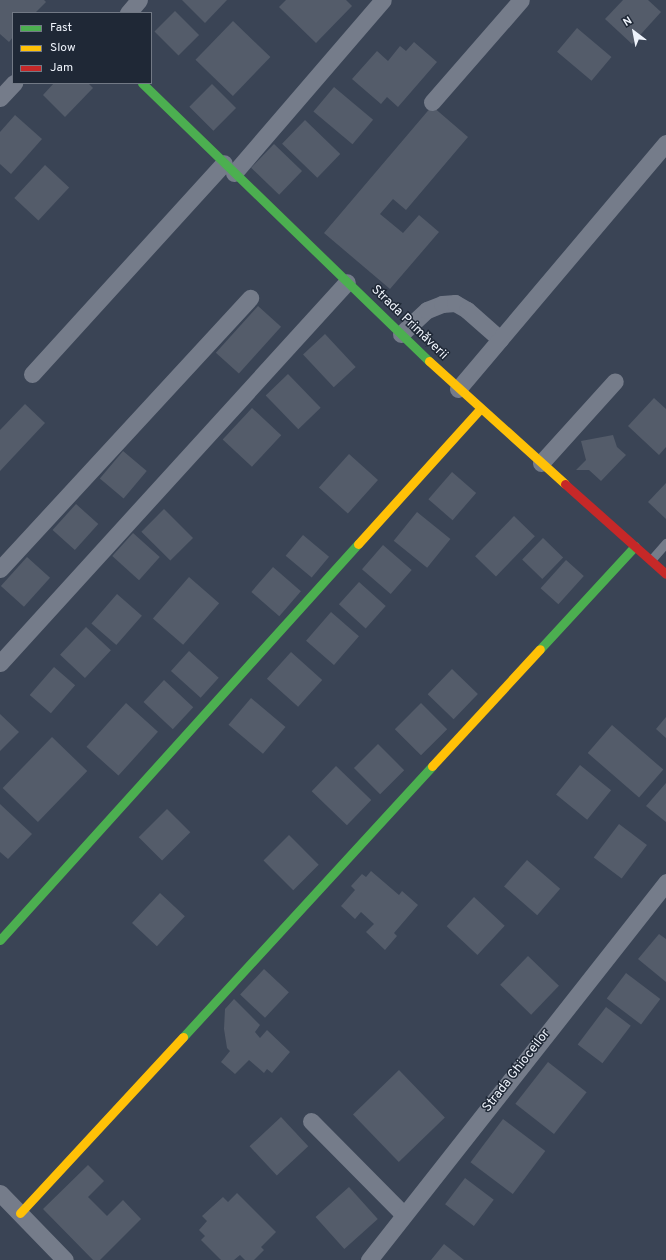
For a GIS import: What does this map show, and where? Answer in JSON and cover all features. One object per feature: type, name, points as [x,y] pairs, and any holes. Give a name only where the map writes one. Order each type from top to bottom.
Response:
[{"type":"street","points":[[129,12],[139,0]]},
{"type":"street","points":[[32,374],[229,168],[383,0]]},
{"type":"street","points":[[432,102],[521,0]]},
{"type":"street","points":[[0,98],[13,84]]},
{"type":"street","name":"Strada Primăverii","points":[[143,84],[458,389],[666,574]]},
{"type":"street","points":[[458,389],[666,143]]},
{"type":"street","points":[[0,663],[347,282]]},
{"type":"street","points":[[0,569],[250,298]]},
{"type":"street","points":[[401,334],[427,310],[442,304],[455,304],[467,310],[500,339]]},
{"type":"street","points":[[541,462],[614,380]]},
{"type":"street","points":[[0,940],[480,409]]},
{"type":"street","points":[[20,1213],[635,546]]},
{"type":"street","name":"Strada Ghioceilor","points":[[369,1260],[666,882]]},
{"type":"street","points":[[311,1121],[404,1215]]},
{"type":"street","points":[[0,1193],[65,1260]]},
{"type":"lane","points":[[651,560],[666,543]]},
{"type":"building","points":[[0,0],[44,0],[46,2],[36,12],[12,12],[12,38],[9,42],[0,34]]},
{"type":"building","points":[[182,0],[227,0],[205,23]]},
{"type":"building","points":[[286,0],[346,0],[352,6],[316,43],[279,7]]},
{"type":"building","points":[[623,0],[648,0],[661,12],[632,44],[605,19]]},
{"type":"building","points":[[175,11],[199,35],[179,56],[154,32]]},
{"type":"building","points":[[233,21],[270,57],[233,96],[195,60]]},
{"type":"building","points":[[577,28],[611,57],[592,81],[557,52]]},
{"type":"building","points":[[414,42],[437,62],[398,107],[387,97],[381,104],[352,79],[377,51],[388,61],[400,46],[406,51]]},
{"type":"building","points":[[53,84],[89,84],[93,88],[65,117],[43,95]]},
{"type":"building","points":[[212,84],[236,108],[213,131],[189,107]]},
{"type":"building","points":[[334,87],[373,120],[352,144],[313,112]]},
{"type":"building","points":[[432,106],[468,137],[406,210],[393,199],[380,214],[403,233],[419,215],[439,232],[390,289],[324,233]]},
{"type":"building","points":[[15,115],[42,139],[11,174],[0,164],[0,132]]},
{"type":"building","points":[[305,120],[340,154],[317,178],[282,144]]},
{"type":"building","points":[[274,144],[302,171],[279,195],[251,168]]},
{"type":"building","points":[[45,165],[69,188],[38,220],[14,198]]},
{"type":"building","points":[[258,306],[281,327],[239,374],[216,353]]},
{"type":"building","points":[[325,334],[356,367],[334,387],[303,354]]},
{"type":"building","points":[[288,374],[321,408],[298,429],[266,396]]},
{"type":"building","points":[[654,398],[666,409],[666,447],[659,455],[628,426]]},
{"type":"building","points":[[25,404],[45,423],[0,471],[0,430]]},
{"type":"building","points":[[252,408],[281,435],[252,467],[223,439]]},
{"type":"building","points":[[613,435],[617,447],[626,455],[601,481],[589,470],[576,470],[586,460],[581,441]]},
{"type":"building","points":[[123,451],[147,471],[124,499],[100,479]]},
{"type":"building","points":[[349,454],[378,480],[348,514],[319,487]]},
{"type":"building","points":[[452,472],[476,493],[453,520],[428,499]]},
{"type":"building","points":[[666,483],[666,519],[648,502]]},
{"type":"building","points":[[76,504],[98,524],[75,550],[53,530]]},
{"type":"building","points":[[164,509],[193,538],[170,561],[141,532]]},
{"type":"building","points":[[417,512],[450,539],[427,568],[394,541]]},
{"type":"building","points":[[514,516],[535,536],[496,576],[475,556]]},
{"type":"building","points":[[133,533],[160,557],[139,580],[112,556]]},
{"type":"building","points":[[303,535],[329,557],[312,578],[286,556]]},
{"type":"building","points":[[543,538],[563,557],[542,579],[522,560]]},
{"type":"building","points":[[383,545],[412,570],[391,594],[362,569]]},
{"type":"building","points":[[27,557],[50,578],[24,607],[1,586]]},
{"type":"building","points":[[566,560],[584,576],[558,604],[541,588]]},
{"type":"building","points":[[273,567],[301,591],[279,616],[251,592]]},
{"type":"building","points":[[189,577],[219,603],[183,645],[153,619]]},
{"type":"building","points":[[359,582],[386,606],[366,628],[339,604]]},
{"type":"building","points":[[117,594],[142,616],[116,645],[91,623]]},
{"type":"building","points":[[331,612],[359,636],[334,665],[306,641]]},
{"type":"building","points":[[86,627],[111,650],[85,678],[60,655]]},
{"type":"building","points":[[189,651],[219,678],[201,698],[171,671]]},
{"type":"building","points":[[291,652],[322,680],[298,707],[267,679]]},
{"type":"building","points":[[54,667],[75,685],[51,713],[30,695]]},
{"type":"building","points":[[452,669],[478,694],[454,719],[428,694]]},
{"type":"building","points":[[164,680],[193,707],[173,729],[144,702]]},
{"type":"building","points":[[251,698],[285,727],[263,754],[229,725]]},
{"type":"building","points":[[126,703],[158,732],[118,776],[87,747]]},
{"type":"building","points":[[421,703],[447,729],[421,755],[395,729]]},
{"type":"building","points":[[0,714],[19,732],[0,751]]},
{"type":"building","points":[[666,717],[666,738],[656,729]]},
{"type":"building","points":[[612,725],[663,770],[639,798],[588,753]]},
{"type":"building","points":[[52,737],[87,771],[38,822],[3,788]]},
{"type":"building","points":[[378,744],[404,770],[380,794],[354,768]]},
{"type":"building","points":[[580,765],[611,790],[587,820],[556,795]]},
{"type":"building","points":[[336,766],[371,800],[347,825],[312,791]]},
{"type":"building","points":[[666,783],[666,822],[646,806]]},
{"type":"building","points":[[0,804],[32,834],[8,859],[0,852]]},
{"type":"building","points":[[167,809],[190,832],[162,861],[139,837]]},
{"type":"building","points":[[619,824],[647,845],[622,879],[594,858]]},
{"type":"building","points":[[289,835],[319,865],[293,890],[264,860]]},
{"type":"building","points":[[527,860],[560,889],[537,915],[504,886]]},
{"type":"building","points":[[371,871],[399,895],[402,891],[418,905],[394,933],[397,936],[385,950],[366,932],[374,924],[361,912],[355,919],[341,906],[355,890],[351,886],[362,874],[366,877]]},
{"type":"building","points":[[160,893],[185,916],[157,946],[132,923]]},
{"type":"building","points":[[474,897],[505,926],[477,955],[447,926]]},
{"type":"building","points":[[659,934],[666,939],[666,982],[638,959]]},
{"type":"building","points":[[528,956],[559,986],[531,1015],[500,985]]},
{"type":"building","points":[[264,969],[289,992],[265,1018],[240,995]]},
{"type":"building","points":[[626,973],[660,999],[641,1024],[607,999]]},
{"type":"building","points":[[234,999],[260,1025],[255,1032],[260,1038],[267,1030],[290,1052],[272,1073],[267,1069],[264,1073],[249,1060],[235,1074],[221,1062],[230,1051],[227,1048],[224,1029],[225,1009]]},
{"type":"building","points":[[606,1007],[631,1026],[602,1063],[578,1045]]},
{"type":"building","points":[[548,1062],[587,1092],[554,1134],[515,1104]]},
{"type":"building","points":[[399,1070],[445,1117],[399,1162],[353,1114]]},
{"type":"building","points":[[281,1117],[308,1146],[277,1176],[250,1146]]},
{"type":"building","points":[[503,1119],[545,1151],[513,1194],[471,1162]]},
{"type":"building","points":[[88,1165],[104,1181],[88,1197],[107,1216],[123,1200],[141,1219],[100,1260],[93,1260],[43,1209]]},
{"type":"building","points":[[465,1178],[494,1200],[474,1226],[445,1204]]},
{"type":"building","points":[[349,1187],[378,1219],[344,1249],[316,1217]]},
{"type":"building","points":[[237,1193],[276,1232],[261,1247],[264,1250],[254,1260],[245,1260],[240,1255],[234,1260],[221,1260],[201,1240],[205,1236],[199,1230],[207,1221],[202,1216],[223,1197],[228,1202]]},
{"type":"building","points":[[444,1244],[464,1260],[431,1260]]},
{"type":"traffic: fast","points":[[143,84],[429,361]]},
{"type":"traffic: fast","points":[[0,940],[358,544]]},
{"type":"traffic: fast","points":[[540,649],[635,546]]},
{"type":"traffic: fast","points":[[183,1037],[432,766]]},
{"type":"traffic: slow","points":[[429,361],[565,484]]},
{"type":"traffic: slow","points":[[358,544],[480,409]]},
{"type":"traffic: slow","points":[[432,766],[540,649]]},
{"type":"traffic: slow","points":[[20,1213],[183,1037]]},
{"type":"traffic: jam","points":[[565,484],[666,574]]}]
